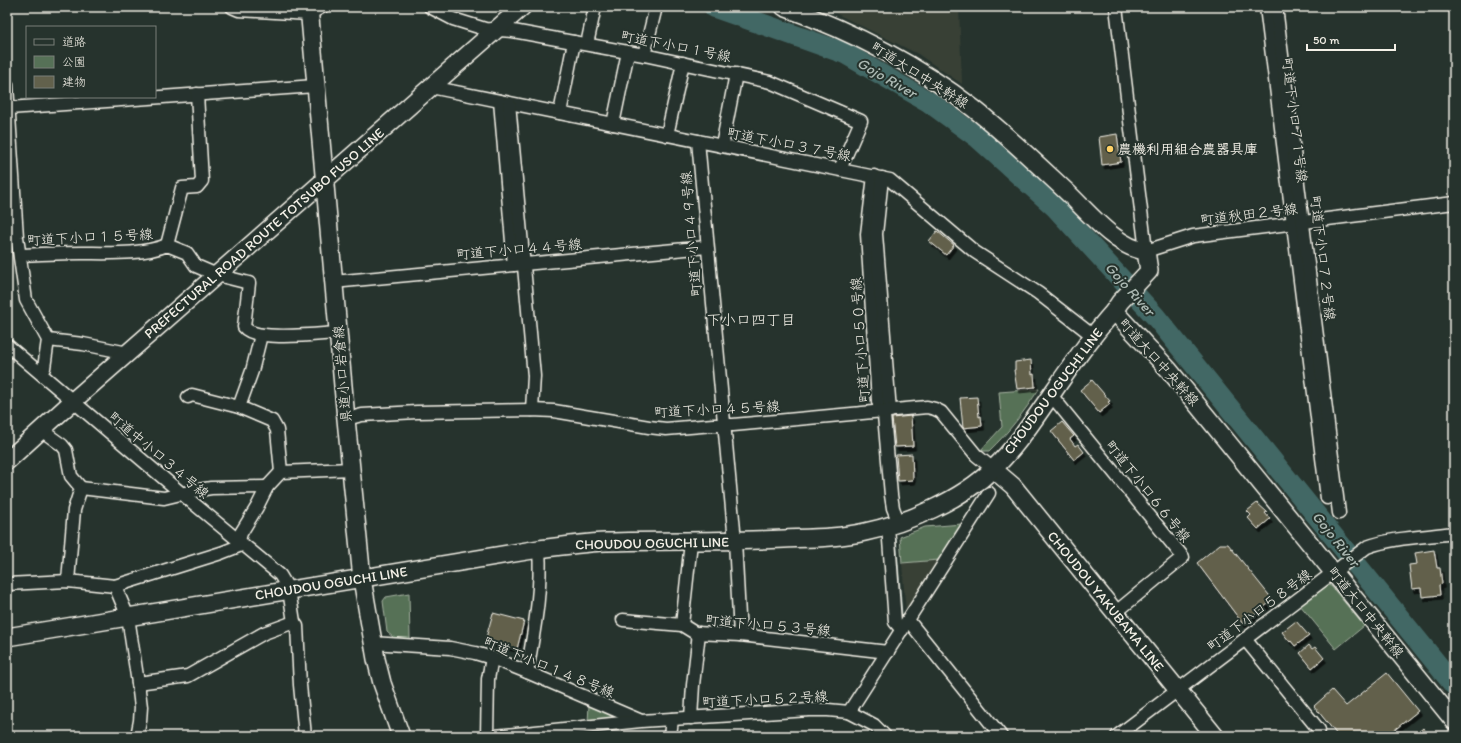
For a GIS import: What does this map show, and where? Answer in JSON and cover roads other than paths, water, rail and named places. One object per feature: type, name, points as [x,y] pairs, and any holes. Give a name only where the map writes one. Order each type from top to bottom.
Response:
[{"type":"street","points":[[232,7],[246,9],[313,9]]},
{"type":"street","name":"町道下小口１号線","points":[[430,7],[453,19],[485,29],[513,31],[587,44],[770,82],[861,121],[840,169]]},
{"type":"street","name":"PREFECTURAL ROAD ROUTE TOTSUBO FUSO LINE","points":[[7,461],[73,401],[522,7]]},
{"type":"street","points":[[587,44],[595,7]]},
{"type":"street","name":"町道大口中央幹線","points":[[784,7],[867,42],[895,57],[948,90],[1014,143],[1115,238],[1138,251],[1146,252],[1149,271],[1117,307],[1337,571],[1454,721]]},
{"type":"street","points":[[1116,7],[1146,252]]},
{"type":"street","name":"町道下小口７１号線","points":[[1266,7],[1298,223],[1327,498]]},
{"type":"street","name":"町道下小口７２号線","points":[[1276,7],[1298,223],[1339,513]]},
{"type":"street","name":"県道小口岩倉線","points":[[313,9],[315,86],[362,579],[372,643],[382,683],[400,736]]},
{"type":"street","points":[[644,55],[654,11]]},
{"type":"street","points":[[560,113],[574,42]]},
{"type":"street","points":[[613,124],[628,52]]},
{"type":"street","points":[[667,135],[682,63]]},
{"type":"street","points":[[722,146],[736,74]]},
{"type":"street","points":[[7,85],[9,108],[12,238],[20,255],[26,300],[48,340],[44,368],[41,374]]},
{"type":"street","points":[[156,97],[315,86]]},
{"type":"street","name":"町道下小口３７号線","points":[[431,87],[890,180],[975,252],[1038,294],[1092,336]]},
{"type":"street","points":[[167,245],[182,188],[197,187],[202,181],[196,94]]},
{"type":"street","points":[[9,108],[143,98]]},
{"type":"street","points":[[504,102],[519,265],[534,376],[532,410]]},
{"type":"street","name":"町道下小口４９号線","points":[[698,141],[735,542],[740,635]]},
{"type":"street","points":[[878,177],[876,234],[886,411]]},
{"type":"street","name":"町道下小口５０号線","points":[[878,177],[867,234],[878,401],[886,411],[884,415],[894,524],[895,622],[905,625],[1001,736]]},
{"type":"street","name":"町道秋田２号線","points":[[1146,252],[1193,236],[1454,203]]},
{"type":"street","name":"町道下小口１５号線","points":[[20,255],[54,253],[124,253],[159,249],[167,245],[188,253],[196,266],[217,275],[249,283],[244,327],[246,331],[261,335],[285,336],[338,333]]},
{"type":"street","name":"町道下小口４４号線","points":[[333,282],[707,247]]},
{"type":"street","name":"CHOUDOU OGUCHI LINE","points":[[7,637],[362,579],[539,548],[604,542],[735,542],[841,536],[865,532],[894,524],[946,501],[976,484],[993,469],[1026,433],[1092,336],[1117,307]]},
{"type":"street","points":[[239,407],[252,371],[261,335]]},
{"type":"street","points":[[48,340],[83,344],[128,353]]},
{"type":"street","name":"町道中小口３４号線","points":[[7,345],[280,575],[289,590]]},
{"type":"street","points":[[188,397],[192,395],[239,407],[272,421],[277,430],[281,472]]},
{"type":"street","name":"町道下小口６６号線","points":[[1051,395],[1183,557],[1115,613]]},
{"type":"street","name":"町道下小口４５号線","points":[[346,419],[362,415],[393,413],[532,410],[554,411],[666,429],[734,425],[927,407],[941,412],[976,454],[993,469]]},
{"type":"street","points":[[41,430],[62,445],[66,450],[71,476],[81,488],[164,498],[181,493],[211,488],[267,486]]},
{"type":"street","points":[[7,584],[68,581],[114,586],[221,553],[239,546],[241,533],[257,507],[267,486],[281,472],[351,469]]},
{"type":"street","name":"CHOUDOU YAKUBAMA LINE","points":[[993,469],[1013,486],[1215,736]]},
{"type":"street","points":[[68,581],[74,510],[81,488]]},
{"type":"street","points":[[885,736],[849,712],[989,493]]},
{"type":"street","name":"町道下小口５８号線","points":[[1117,736],[1366,548],[1376,544],[1396,540],[1454,533]]},
{"type":"street","points":[[682,625],[691,542]]},
{"type":"street","points":[[527,672],[538,609],[540,569],[539,548]]},
{"type":"street","points":[[114,586],[128,618],[138,683],[141,707],[137,736]]},
{"type":"street","points":[[289,590],[294,622],[298,626],[300,685],[305,736]]},
{"type":"street","name":"町道下小口５３号線","points":[[623,620],[682,625],[695,633],[740,635],[888,652]]},
{"type":"street","points":[[138,683],[188,676],[264,633],[294,622]]},
{"type":"street","points":[[691,718],[699,633]]},
{"type":"street","points":[[1245,639],[1318,730]]},
{"type":"street","name":"町道下小口１４８号線","points":[[372,643],[450,648],[492,658],[641,721]]},
{"type":"street","points":[[486,736],[488,679],[492,658]]},
{"type":"street","name":"町道下小口５２号線","points":[[495,736],[641,721],[809,710],[849,712]]},
{"type":"street","points":[[670,736],[672,719]]},
{"type":"waterway","name":"Gojo River","points":[[714,7],[844,53],[929,102],[977,137],[1055,207],[1155,316],[1454,685]]},
{"type":"waterway","points":[[895,539],[901,618],[903,621]]},
{"type":"place","name":"農機利用組合農器具庫","points":[[1110,149]]},
{"type":"district","name":"下小口四丁目","points":[[751,320]]}]
